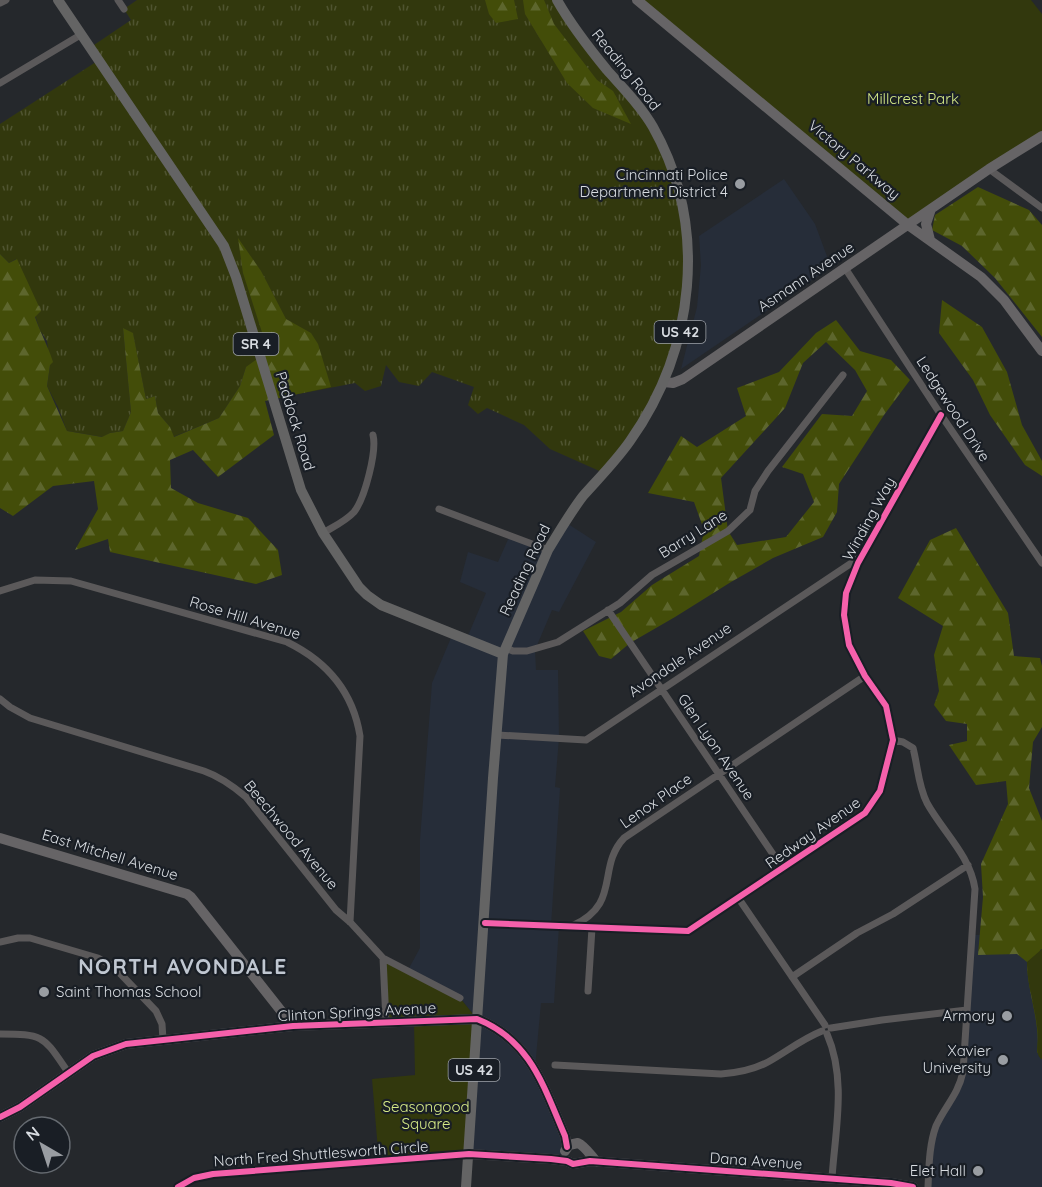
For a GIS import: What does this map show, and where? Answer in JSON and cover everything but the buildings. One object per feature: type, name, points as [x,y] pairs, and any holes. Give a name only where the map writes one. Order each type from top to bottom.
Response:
[{"type":"main road","name":"Paddock Road","points":[[58,0],[224,246],[236,277],[301,490],[323,533],[359,588],[374,601],[504,651]]},
{"type":"main road","name":"Reading Road","points":[[466,1187],[493,778],[504,651],[548,550],[582,498],[630,441],[664,382],[680,331],[687,293],[688,248],[680,197],[670,164],[652,126],[578,34],[557,0]]},
{"type":"street","points":[[0,3],[6,0]]},
{"type":"street","points":[[118,0],[124,9]]},
{"type":"street","name":"Victory Parkway","points":[[637,0],[908,225],[966,265],[993,288],[1026,327],[1042,351]]},
{"type":"street","points":[[0,83],[82,34]]},
{"type":"street","name":"Asmann Avenue","points":[[664,382],[673,383],[682,379],[989,169],[1042,136]]},
{"type":"street","points":[[989,169],[1042,208]]},
{"type":"street","points":[[930,240],[926,224],[931,209]]},
{"type":"street","name":"Ledgewood Drive","points":[[845,268],[941,415],[1042,563]]},
{"type":"street","name":"Barry Lane","points":[[504,651],[527,651],[548,646],[568,636],[628,597],[652,575],[728,531],[750,510],[755,491],[768,471],[843,375]]},
{"type":"street","name":"Winding Way","points":[[893,740],[886,706],[850,650],[844,615],[849,583],[941,415]]},
{"type":"street","points":[[323,533],[347,518],[360,501],[369,472],[373,435]]},
{"type":"street","points":[[439,509],[548,550]]},
{"type":"street","name":"Avondale Avenue","points":[[497,735],[586,740],[864,554]]},
{"type":"street","name":"Rose Hill Avenue","points":[[0,591],[35,579],[71,581],[287,642],[300,648],[325,667],[339,682],[349,700],[360,736],[350,922]]},
{"type":"street","name":"Glen Lyon Avenue","points":[[608,610],[783,869]]},
{"type":"street","name":"Lenox Place","points":[[570,927],[584,920],[599,905],[607,889],[611,859],[624,838],[865,676]]},
{"type":"street","name":"Beechwood Avenue","points":[[0,699],[30,718],[204,771],[225,780],[246,798],[336,910],[383,958]]},
{"type":"street","points":[[893,740],[903,742],[913,748],[918,780],[926,800],[968,865],[974,881],[975,902],[966,1050],[960,1084],[935,1129],[930,1150],[928,1187]]},
{"type":"street","name":"Redway Avenue","points":[[570,927],[688,931],[858,818],[872,805],[884,781],[893,740]]},
{"type":"street","name":"East Mitchell Avenue","points":[[0,838],[187,894],[293,1026]]},
{"type":"street","points":[[792,977],[857,933],[893,914],[968,865]]},
{"type":"street","points":[[739,899],[826,1030],[835,1055],[838,1082],[832,1178]]},
{"type":"street","points":[[484,923],[570,927]]},
{"type":"street","points":[[588,991],[592,928]]},
{"type":"street","points":[[0,942],[30,938],[106,961],[120,972],[156,1011],[162,1024],[164,1040]]},
{"type":"street","points":[[383,958],[460,998]]},
{"type":"street","points":[[383,958],[386,1021]]},
{"type":"street","points":[[555,1065],[735,1073],[766,1063],[796,1043],[826,1030],[882,1020],[967,1010]]},
{"type":"street","name":"Clinton Springs Avenue","points":[[0,1117],[20,1107],[93,1056],[115,1047],[293,1026],[477,1019],[500,1030],[519,1046],[535,1068],[568,1148]]},
{"type":"street","points":[[0,1034],[29,1034],[43,1038],[68,1072]]},
{"type":"street","points":[[469,1154],[550,1159],[568,1148],[583,1146],[585,1157]]},
{"type":"street","name":"Dana Avenue","points":[[568,1148],[577,1164],[585,1157],[597,1162],[832,1178],[913,1187]]},
{"type":"street","name":"North Fred Shuttlesworth Circle","points":[[178,1187],[194,1178],[213,1174],[469,1154]]},
{"type":"shaded area","points":[[784,179],[815,224],[831,267],[681,369],[697,307],[701,265],[699,236]]},
{"type":"shaded area","points":[[565,522],[596,542],[559,612],[552,610],[535,650],[536,670],[558,670],[559,738],[555,787],[560,788],[551,926],[559,926],[554,1003],[541,1003],[535,1068],[565,1136],[565,1152],[559,1155],[469,1154],[477,1019],[460,998],[408,970],[420,948],[420,840],[432,683],[453,633],[467,638],[486,593],[460,582],[468,552],[498,562],[510,535],[548,550]]},
{"type":"shaded area","name":"Xavier University","points":[[1042,933],[1042,1187],[928,1187],[932,1139],[960,1085],[973,935]]},
{"type":"green space","points":[[137,0],[557,0],[627,92],[670,164],[689,264],[664,382],[604,473],[550,449],[524,425],[487,408],[478,414],[468,405],[474,387],[432,372],[419,386],[399,382],[386,365],[381,386],[365,391],[355,383],[273,399],[246,367],[240,386],[219,418],[173,437],[170,427],[158,413],[155,396],[146,399],[133,334],[123,328],[131,412],[123,431],[110,433],[103,437],[67,431],[47,386],[50,365],[47,341],[40,330],[16,259],[9,263],[0,254],[0,124],[99,60],[91,47],[131,20],[124,9]]},
{"type":"green space","points":[[485,0],[514,0],[518,19],[496,23],[489,14]]},
{"type":"green space","points":[[523,0],[544,0],[554,24],[597,80],[613,91],[631,124],[593,108],[567,83],[525,14]]},
{"type":"green space","name":"Millcrest Park","points":[[637,0],[1031,0],[1042,14],[1042,136],[908,225]]},
{"type":"green space","points":[[978,187],[1029,210],[1042,225],[1042,337],[995,278],[962,246],[932,230],[935,215]]},
{"type":"green space","points":[[238,238],[261,271],[286,319],[311,333],[318,344],[331,387],[265,401],[274,435],[218,477],[193,450],[170,460],[171,488],[198,503],[248,518],[278,550],[282,575],[256,584],[110,552],[108,539],[75,550],[98,509],[94,481],[53,486],[13,516],[0,508],[0,254],[9,263],[17,259],[41,311],[35,317],[53,362],[50,365],[47,386],[67,431],[102,437],[123,431],[131,412],[123,328],[133,333],[146,399],[155,396],[158,413],[170,427],[174,437],[219,418],[240,386],[246,367],[268,351],[243,273]]},
{"type":"green space","points":[[942,300],[982,327],[1007,372],[1022,425],[1042,461],[1042,476],[1025,465],[990,415],[973,380],[939,333]]},
{"type":"green space","points":[[836,320],[860,351],[891,360],[910,380],[839,484],[837,512],[823,537],[773,558],[731,582],[630,643],[611,659],[599,656],[583,631],[621,612],[652,585],[699,556],[704,530],[694,502],[648,493],[681,436],[697,447],[746,416],[737,388],[779,372],[816,333]],"holes":[[[826,342],[855,370],[867,391],[852,416],[822,414],[782,467],[803,474],[814,502],[786,537],[737,545],[728,531],[721,478],[785,408],[803,363]]]},
{"type":"green space","points":[[956,528],[1008,613],[1014,656],[1040,658],[1042,666],[1042,727],[1033,742],[1029,788],[1042,821],[1042,949],[1040,950],[1042,1059],[1037,1052],[1036,1018],[1027,962],[1017,954],[978,955],[983,897],[981,864],[1008,804],[1006,781],[976,785],[949,745],[967,741],[967,724],[946,721],[934,705],[939,691],[934,655],[943,626],[898,598],[930,540]]},
{"type":"green space","points":[[1042,949],[1041,1059],[1037,1052],[1037,1027],[1027,962]]},
{"type":"green space","name":"Seasongood Square","points":[[383,958],[460,998],[477,1019],[469,1154],[379,1162],[372,1079],[415,1075],[414,1021],[386,1021]]},
{"type":"cycle path","points":[[485,923],[688,931],[865,813],[880,791],[893,740],[886,706],[865,676],[849,645],[844,615],[846,593],[858,563],[941,415]]},
{"type":"cycle path","points":[[0,1117],[20,1107],[93,1056],[126,1044],[293,1026],[477,1019],[511,1039],[533,1067],[565,1136],[567,1147]]},
{"type":"cycle path","points":[[178,1187],[194,1178],[213,1174],[469,1154],[551,1159],[573,1164],[590,1161],[891,1183],[913,1187]]},
{"type":"place","name":"Cincinnati Police Department District 4","points":[[740,184]]},
{"type":"place","name":"Saint Thomas School","points":[[44,992]]},
{"type":"place","name":"Armory","points":[[1007,1016]]},
{"type":"place","name":"Xavier University","points":[[1003,1060]]},
{"type":"place","name":"Elet Hall","points":[[978,1171]]},
{"type":"district","name":"NORTH AVONDALE","points":[[183,967]]}]
